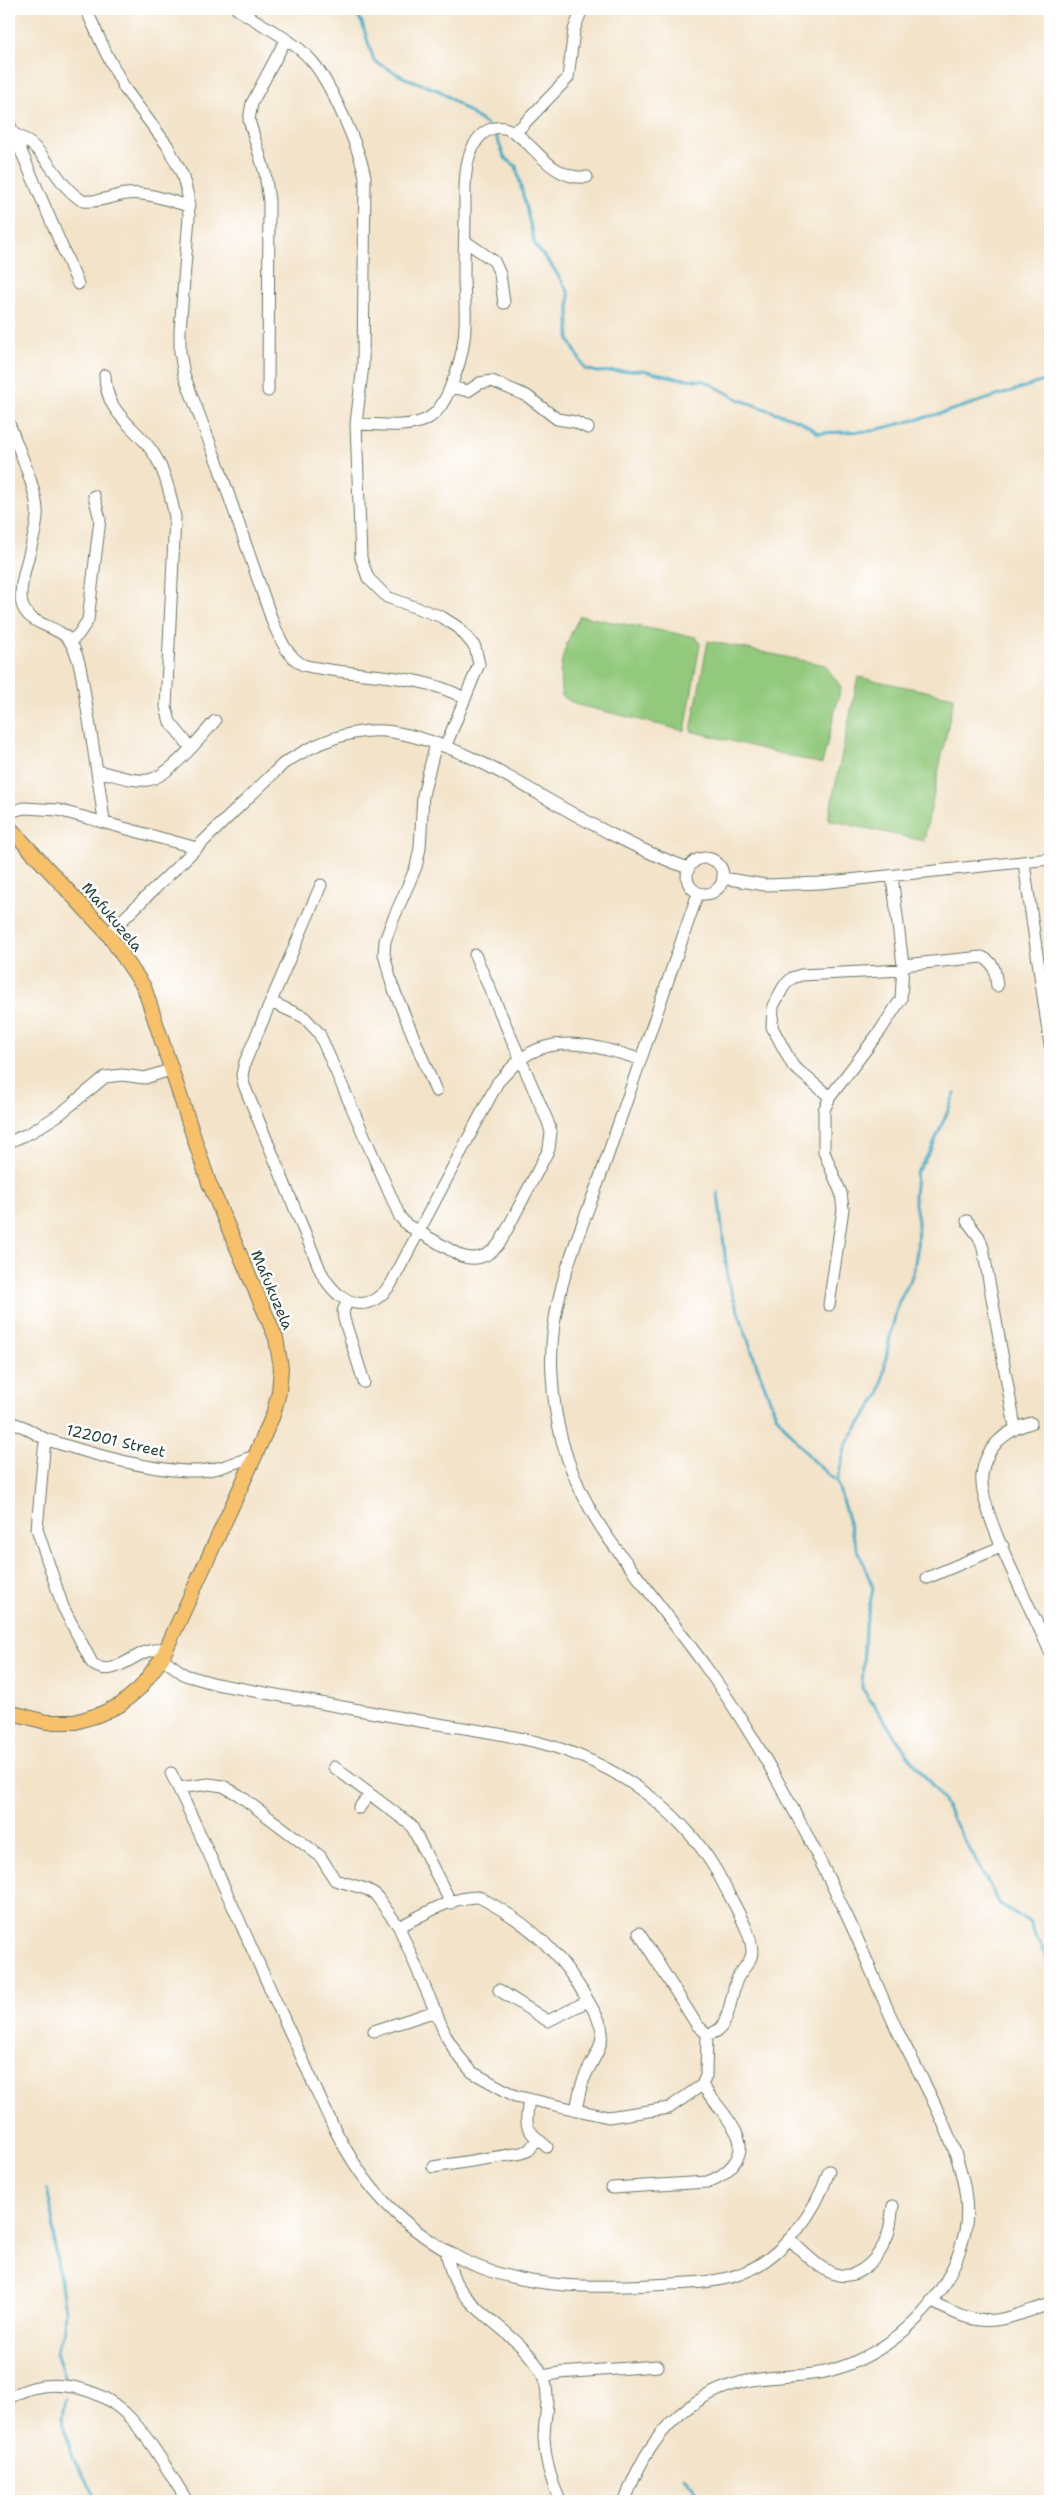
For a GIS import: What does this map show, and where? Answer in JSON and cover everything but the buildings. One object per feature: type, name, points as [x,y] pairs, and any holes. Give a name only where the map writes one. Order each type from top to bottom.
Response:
[{"type":"main road","name":"Mafukuzela","points":[[9,827],[108,934],[144,987],[210,1183],[276,1338],[281,1368],[279,1392],[273,1414],[255,1456],[164,1653],[140,1688],[120,1705],[98,1716],[75,1722],[46,1722],[9,1712]]},
{"type":"street","points":[[86,9],[104,51],[125,88],[167,145],[178,164],[188,196],[180,352],[184,374],[273,623],[284,648],[296,661],[303,665],[422,682],[451,691],[464,698]]},
{"type":"street","points":[[237,9],[286,41],[310,59],[319,70],[362,162],[365,177],[363,356],[356,424],[360,544],[364,569],[376,588],[387,597],[442,617],[459,628],[476,647],[479,664],[473,681],[441,744],[423,796],[420,848],[416,867],[385,941],[384,954],[392,985],[436,1091]]},
{"type":"street","points":[[513,131],[522,127],[568,78],[574,30],[582,9]]},
{"type":"street","points":[[268,391],[268,202],[264,173],[249,120],[252,103],[286,41]]},
{"type":"street","points":[[9,123],[78,284]]},
{"type":"street","points":[[356,424],[419,422],[437,412],[460,367],[464,338],[465,192],[470,154],[477,140],[497,127],[513,131],[555,170],[587,178]]},
{"type":"street","points":[[14,134],[34,145],[64,185],[83,201],[104,200],[124,194],[140,193],[188,206]]},
{"type":"street","points":[[465,241],[494,261],[500,274],[504,304]]},
{"type":"street","points":[[105,375],[105,389],[109,402],[117,414],[146,443],[158,461],[168,487],[175,517],[166,708],[170,722],[191,748]]},
{"type":"street","points":[[451,386],[468,390],[480,383],[492,381],[527,396],[554,418],[575,422],[588,428]]},
{"type":"street","points":[[9,423],[37,509],[36,529],[20,596],[23,607],[30,617],[57,629],[70,641],[77,658],[104,821]]},
{"type":"street","points":[[70,641],[78,635],[88,620],[100,519],[94,496]]},
{"type":"street","points":[[97,771],[147,780],[158,777],[191,748],[215,721]]},
{"type":"street","points":[[108,934],[283,764],[311,747],[350,734],[392,732],[441,744],[504,774],[610,834],[688,868]]},
{"type":"street","points":[[9,812],[41,807],[104,821],[197,848]]},
{"type":"street","points":[[710,858],[722,868],[723,878],[717,890],[712,893],[698,893],[693,890],[687,880],[688,868],[695,860],[710,858]]},
{"type":"street","points":[[723,878],[765,885],[820,884],[1050,859]]},
{"type":"street","points":[[1024,863],[1050,1045]]},
{"type":"street","points":[[829,1305],[842,1209],[840,1193],[824,1152],[824,1110],[830,1096],[896,1008],[902,992],[903,968],[892,876]]},
{"type":"street","points":[[321,885],[245,1062],[242,1075],[244,1085],[320,1272],[329,1287],[348,1301],[361,1304],[380,1297],[386,1291],[498,1082],[521,1059],[545,1048],[571,1044],[607,1048],[639,1060]]},
{"type":"street","points":[[625,2501],[634,2474],[648,2449],[667,2425],[692,2405],[717,2391],[744,2381],[826,2372],[863,2359],[913,2324],[948,2277],[966,2230],[967,2204],[963,2174],[955,2150],[897,2028],[847,1915],[799,1819],[741,1718],[720,1687],[597,1521],[576,1479],[557,1422],[552,1379],[551,1344],[557,1302],[565,1271],[603,1169],[698,893]]},
{"type":"street","points":[[271,1002],[304,1017],[319,1033],[397,1210],[407,1225],[468,1258],[489,1255],[501,1241],[544,1162],[551,1140],[548,1122],[475,955]]},
{"type":"street","points":[[830,1096],[793,1066],[772,1027],[773,1006],[784,986],[792,978],[800,975],[903,968],[982,957],[988,960],[994,968],[997,986]]},
{"type":"street","points":[[9,1142],[30,1133],[60,1114],[105,1077],[122,1075],[145,1078],[173,1069]]},
{"type":"street","points":[[967,1221],[979,1237],[983,1248],[1015,1427]]},
{"type":"street","points":[[348,1301],[343,1311],[344,1319],[364,1382]]},
{"type":"street","points":[[9,1422],[24,1427],[45,1439]]},
{"type":"street","points":[[1031,1423],[1015,1427],[994,1446],[982,1473],[984,1499],[1050,1652]]},
{"type":"street","name":"122001 Street","points":[[164,1653],[144,1653],[105,1670],[97,1668],[92,1663],[63,1608],[37,1529],[45,1439],[154,1466],[196,1472],[220,1468],[255,1456]]},
{"type":"street","points":[[927,1578],[1003,1546]]},
{"type":"street","points":[[164,1653],[185,1675],[216,1684],[536,1742],[606,1767],[655,1800],[687,1831],[718,1872],[749,1937],[752,1950],[751,1958],[738,1978],[723,2027],[716,2033],[707,2034],[697,2025],[640,1933]]},
{"type":"street","points":[[334,1767],[411,1825],[451,1903]]},
{"type":"street","points":[[171,1773],[323,2105],[345,2147],[372,2188],[401,2217],[429,2240],[464,2260],[505,2275],[560,2286],[628,2287],[688,2284],[739,2275],[763,2263],[789,2239],[823,2191],[830,2170]]},
{"type":"street","points":[[178,1788],[223,1786],[239,1795],[320,1856],[335,1880],[366,1889],[375,1894],[399,1927],[457,2054],[472,2072],[515,2096],[608,2117],[669,2108],[702,2085],[706,2076],[707,2034]]},
{"type":"street","points":[[359,1808],[369,1795]]},
{"type":"street","points":[[399,1927],[451,1903],[467,1897],[479,1897],[543,1940],[557,1954],[588,2001],[600,2024],[602,2034],[600,2046],[582,2084],[576,2110]]},
{"type":"street","points":[[499,1990],[548,2021],[588,2001]]},
{"type":"street","points":[[374,2031],[436,2011]]},
{"type":"street","points":[[612,2188],[708,2182],[719,2178],[730,2169],[737,2159],[738,2137],[702,2085]]},
{"type":"street","points":[[433,2167],[522,2153],[542,2143],[529,2131],[526,2122],[529,2099]]},
{"type":"street","points":[[789,2239],[826,2270],[840,2276],[853,2274],[865,2268],[879,2251],[887,2237],[893,2206]]},
{"type":"street","points":[[446,2250],[457,2283],[468,2297],[530,2355],[543,2376],[547,2387],[544,2438],[547,2465],[560,2501]]},
{"type":"street","points":[[931,2301],[953,2313],[976,2322],[992,2322],[1050,2304]]},
{"type":"street","points":[[543,2376],[559,2373],[658,2366]]},
{"type":"street","points":[[9,2398],[42,2386],[62,2385],[79,2388],[113,2403],[137,2425],[188,2501]]},
{"type":"green space","points":[[580,616],[696,637],[700,644],[685,731],[574,704],[562,696],[560,685],[561,665],[570,635]]},
{"type":"green space","points":[[708,641],[825,665],[841,687],[822,764],[691,731]]},
{"type":"green space","points":[[858,677],[954,697],[924,841],[828,820]]},
{"type":"waterway","points":[[354,9],[362,23],[374,61],[403,77],[440,91],[487,125]]},
{"type":"waterway","points":[[494,131],[505,158],[516,166],[535,245],[554,269],[569,293],[569,340],[585,369],[597,372],[643,370],[677,378],[705,381],[740,400],[800,421],[818,433],[871,431],[946,412],[1050,379]]},
{"type":"waterway","points":[[837,1482],[846,1444],[880,1394],[889,1341],[898,1304],[913,1274],[917,1251],[918,1221],[914,1198],[916,1173],[932,1148],[955,1094]]},
{"type":"waterway","points":[[718,1192],[728,1282],[776,1415],[813,1461],[837,1482],[853,1537],[873,1588],[865,1630],[862,1688],[910,1758],[939,1794],[1000,1904],[1029,1922],[1050,1965]]},
{"type":"waterway","points":[[47,2189],[53,2217],[54,2242],[65,2310],[64,2329],[56,2353],[65,2378]]},
{"type":"waterway","points":[[65,2399],[62,2418],[73,2458],[97,2501]]},
{"type":"waterway","points":[[684,2476],[704,2501]]}]
